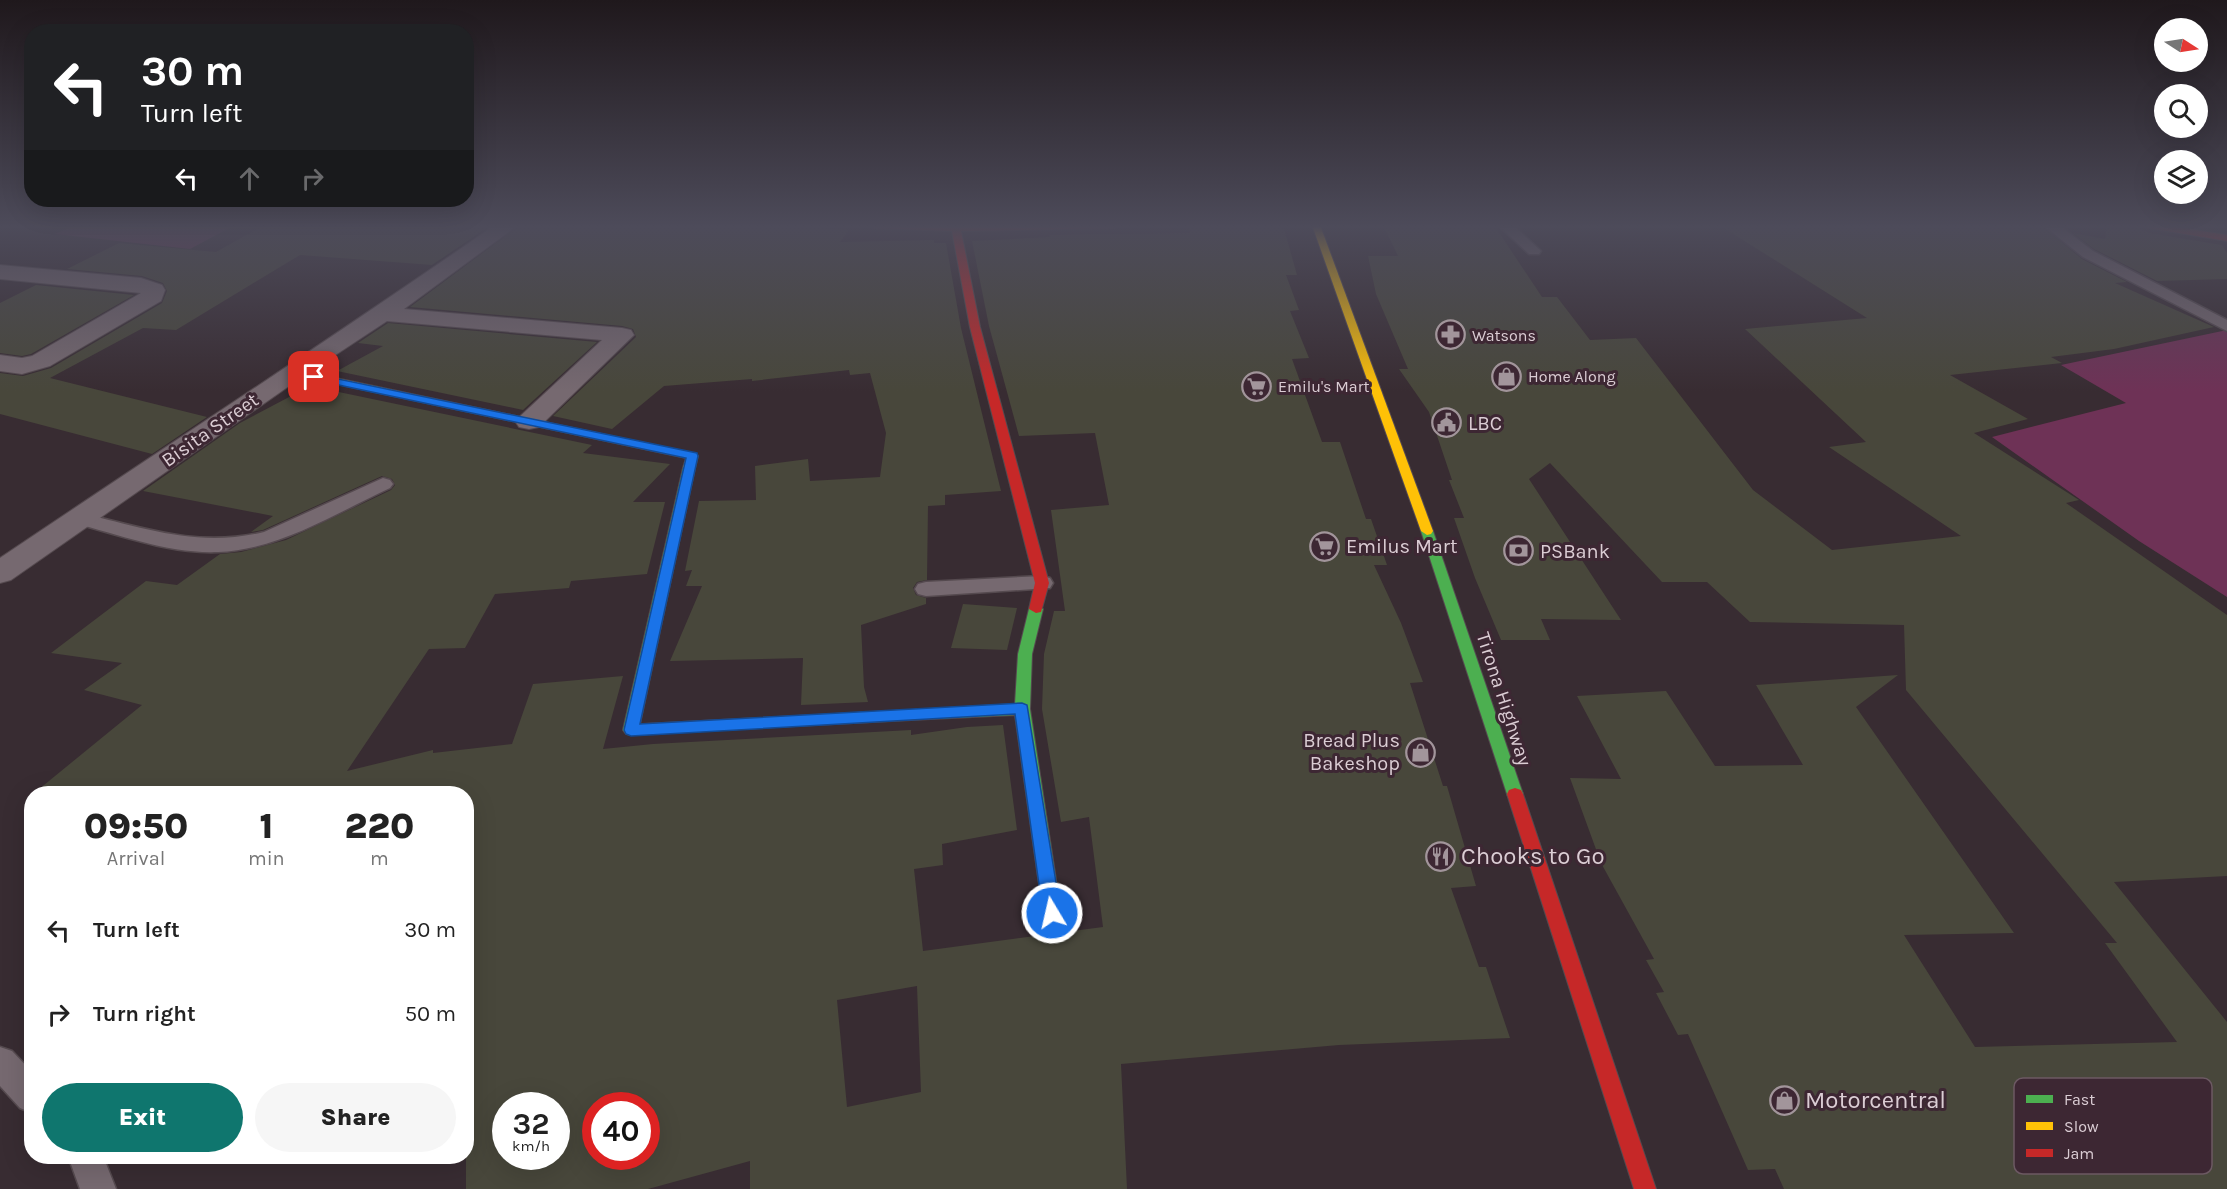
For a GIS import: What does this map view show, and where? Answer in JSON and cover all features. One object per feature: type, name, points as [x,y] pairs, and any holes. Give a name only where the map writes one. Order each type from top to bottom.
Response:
[{"type":"street","points":[[0,363],[22,366],[41,361],[153,296],[154,290],[141,285],[92,280]]},
{"type":"street","name":"Bisita Street","points":[[0,573],[429,280]]},
{"type":"street","points":[[966,280],[975,327],[1042,583],[1025,654],[1022,709],[1052,913]]},
{"type":"street","name":"Tirona Highway","points":[[1336,280],[1443,575],[1645,1189]]},
{"type":"street","points":[[382,314],[622,335],[529,421]]},
{"type":"street","points":[[293,372],[692,456],[631,730],[1022,709]]},
{"type":"lane","points":[[2138,280],[2227,326]]},
{"type":"lane","points":[[81,519],[168,542],[217,546],[244,543],[271,536],[382,484]]},
{"type":"lane","points":[[926,589],[1042,583]]},
{"type":"lane","points":[[0,1062],[24,1088]]},
{"type":"lane","points":[[87,1164],[98,1189]]},
{"type":"shaded area","points":[[2227,330],[2227,597],[2139,541],[1992,437],[2126,403],[2061,365]]},
{"type":"building","points":[[155,280],[258,280],[176,330],[143,328],[50,378],[207,417],[152,454],[0,414],[0,373],[23,376],[51,368],[162,303],[167,291],[163,283]]},
{"type":"building","points":[[446,280],[953,280],[961,328],[1001,491],[945,495],[945,505],[928,506],[927,580],[917,582],[913,588],[916,595],[926,598],[926,604],[861,625],[864,687],[868,702],[801,705],[803,658],[670,661],[702,586],[686,586],[692,570],[685,571],[699,501],[756,500],[755,466],[808,459],[810,481],[880,477],[886,433],[870,373],[850,375],[849,370],[752,381],[752,379],[664,386],[612,429],[553,416],[636,337],[633,329],[622,326],[410,307]]},
{"type":"building","points":[[980,280],[1288,280],[1299,310],[1290,311],[1309,358],[1292,359],[1322,442],[1340,442],[1366,519],[1371,519],[1387,565],[1374,565],[1401,623],[1423,682],[1410,683],[1443,786],[1447,786],[1476,886],[1451,888],[1479,967],[1486,967],[1510,1038],[1339,1045],[1121,1064],[1127,1189],[750,1189],[750,1161],[648,1189],[466,1189],[466,1164],[474,1164],[474,786],[43,786],[142,705],[84,690],[122,663],[51,653],[146,581],[177,585],[220,554],[241,552],[286,540],[391,490],[395,485],[392,479],[382,476],[263,530],[251,532],[273,516],[143,491],[240,423],[310,386],[592,445],[583,453],[670,464],[633,502],[665,502],[647,574],[571,581],[569,588],[495,594],[465,648],[429,649],[347,771],[433,750],[433,753],[512,744],[533,684],[623,676],[603,749],[653,744],[911,730],[911,735],[967,727],[1003,725],[1017,830],[942,844],[943,865],[914,869],[923,951],[1103,927],[1089,817],[1061,822],[1042,709],[1044,654],[1054,611],[1065,611],[1051,510],[1109,505],[1095,433],[1019,436],[989,326]],"holes":[[[917,986],[921,1092],[847,1107],[837,1000]]]},
{"type":"building","points":[[1373,280],[1531,280],[1542,297],[1557,297],[1590,340],[1636,338],[1753,490],[1832,550],[1961,536],[1829,447],[1866,442],[1745,329],[1867,318],[1807,280],[2124,280],[2127,282],[2115,283],[2214,327],[2114,349],[2051,357],[2062,363],[1950,375],[2028,419],[1974,433],[2079,500],[2066,503],[2227,615],[2227,876],[2114,882],[2227,1022],[2227,1189],[1784,1189],[1775,1169],[1748,1170],[1688,1034],[1678,1035],[1656,993],[1664,992],[1646,960],[1654,959],[1601,863],[1570,778],[1621,779],[1577,696],[1666,691],[1715,766],[1803,765],[1756,685],[1898,675],[1856,707],[2014,933],[1904,935],[1975,1047],[2177,1042],[2105,943],[2117,943],[1906,690],[1904,625],[1750,622],[1707,582],[1662,582],[1550,463],[1529,479],[1621,620],[1541,619],[1550,640],[1501,640],[1475,578],[1454,518],[1464,518],[1449,480],[1452,480],[1429,412],[1399,369],[1408,369],[1376,294]]},
{"type":"building","points":[[36,285],[134,295],[31,354],[22,356],[0,353],[0,303]]},
{"type":"building","points":[[388,323],[597,342],[523,410],[337,371],[383,346],[358,343]]},
{"type":"building","points":[[963,604],[1017,608],[1007,650],[951,648]]},
{"type":"traffic: fast","points":[[642,729],[631,730],[689,468]]},
{"type":"traffic: fast","points":[[1427,531],[1515,794]]},
{"type":"traffic: fast","points":[[1036,609],[1025,654],[1022,709],[1052,913]]},
{"type":"traffic: fast","points":[[931,714],[1022,709]]},
{"type":"traffic: slow","points":[[1336,280],[1427,531]]},
{"type":"traffic: slow","points":[[293,372],[692,456],[689,468]]},
{"type":"traffic: jam","points":[[966,280],[975,327],[1042,583],[1036,609]]},
{"type":"traffic: jam","points":[[642,729],[931,714]]},
{"type":"traffic: jam","points":[[1515,794],[1645,1189]]},
{"type":"place","name":"Watsons","points":[[1451,335]]},
{"type":"place","name":"Home Along","points":[[1507,376]]},
{"type":"place","name":"Emilu's Mart","points":[[1257,386]]},
{"type":"place","name":"LBC","points":[[1447,423]]},
{"type":"place","name":"Emilus Mart","points":[[1325,546]]},
{"type":"place","name":"PSBank","points":[[1519,551]]},
{"type":"place","name":"Bread Plus Bakeshop","points":[[1421,752]]},
{"type":"place","name":"Chooks to Go","points":[[1440,856]]},
{"type":"place","name":"Motorcentral","points":[[1784,1100]]},
{"type":"route","points":[[314,377],[692,456],[631,730],[1022,709],[1052,913]]}]
